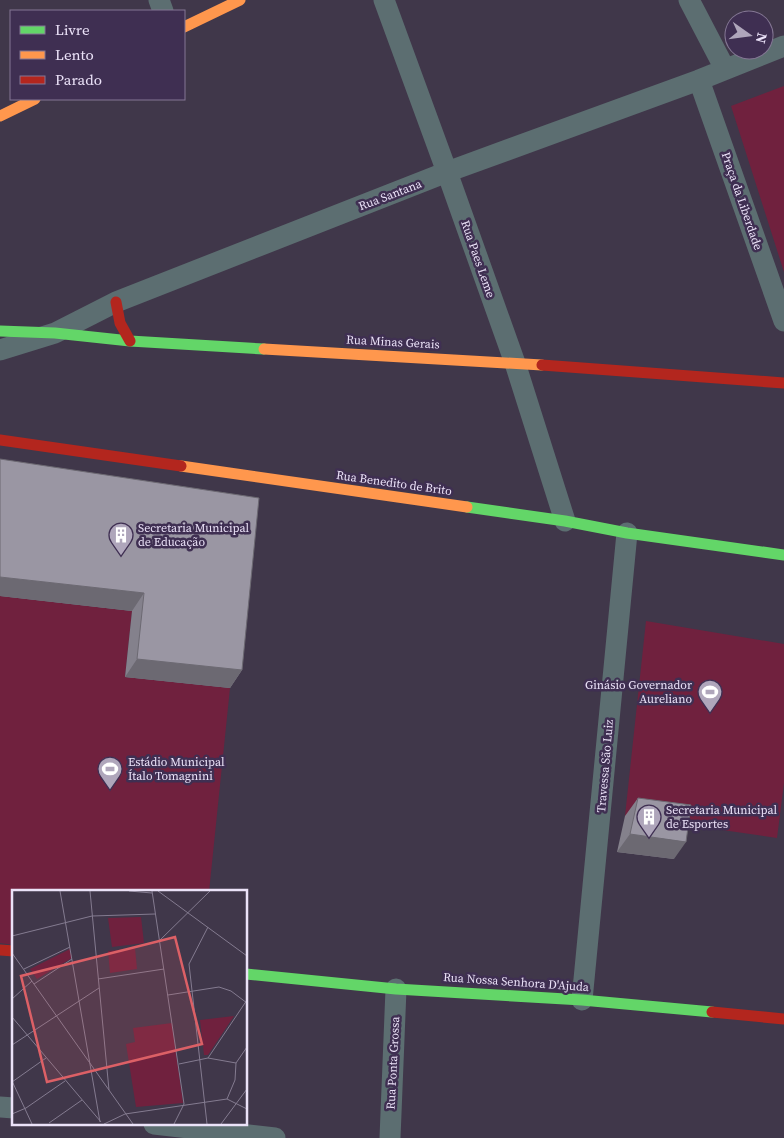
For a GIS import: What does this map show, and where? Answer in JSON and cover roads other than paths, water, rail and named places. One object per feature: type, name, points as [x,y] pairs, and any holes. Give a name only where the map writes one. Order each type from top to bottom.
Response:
[{"type":"street","points":[[185,27],[240,0]]},
{"type":"street","name":"Rua Paes Leme","points":[[384,0],[448,172],[515,363],[565,521]]},
{"type":"street","points":[[689,0],[725,70]]},
{"type":"street","name":"Rua Santana","points":[[0,350],[55,333],[116,302],[448,172],[699,80],[784,46]]},
{"type":"street","name":"Praça da Liberdade","points":[[699,80],[784,321]]},
{"type":"street","points":[[0,116],[33,100]]},
{"type":"street","points":[[116,302],[120,323],[130,341]]},
{"type":"street","name":"Rua Minas Gerais","points":[[0,331],[55,333],[130,341],[515,363],[784,383]]},
{"type":"street","name":"Rua Benedito de Brito","points":[[0,440],[565,521],[627,533],[784,555]]},
{"type":"street","name":"Travessa São Luiz","points":[[582,1000],[627,533]]},
{"type":"street","name":"Rua Nossa Senhora D'Ajuda","points":[[248,974],[396,989],[582,1000],[783,1020]]},
{"type":"street","name":"Rua Ponta Grossa","points":[[390,1138],[396,989]]},
{"type":"street","points":[[171,1126],[275,1138]]},
{"type":"place","name":"Secretaria Municipal de Educação","points":[[121,556]]},
{"type":"place","name":"Ginásio Governador Aureliano","points":[[710,713]]},
{"type":"place","name":"Estádio Municipal Ítalo Tomagnini","points":[[110,790]]},
{"type":"place","name":"Secretaria Municipal de Esportes","points":[[649,838]]}]
